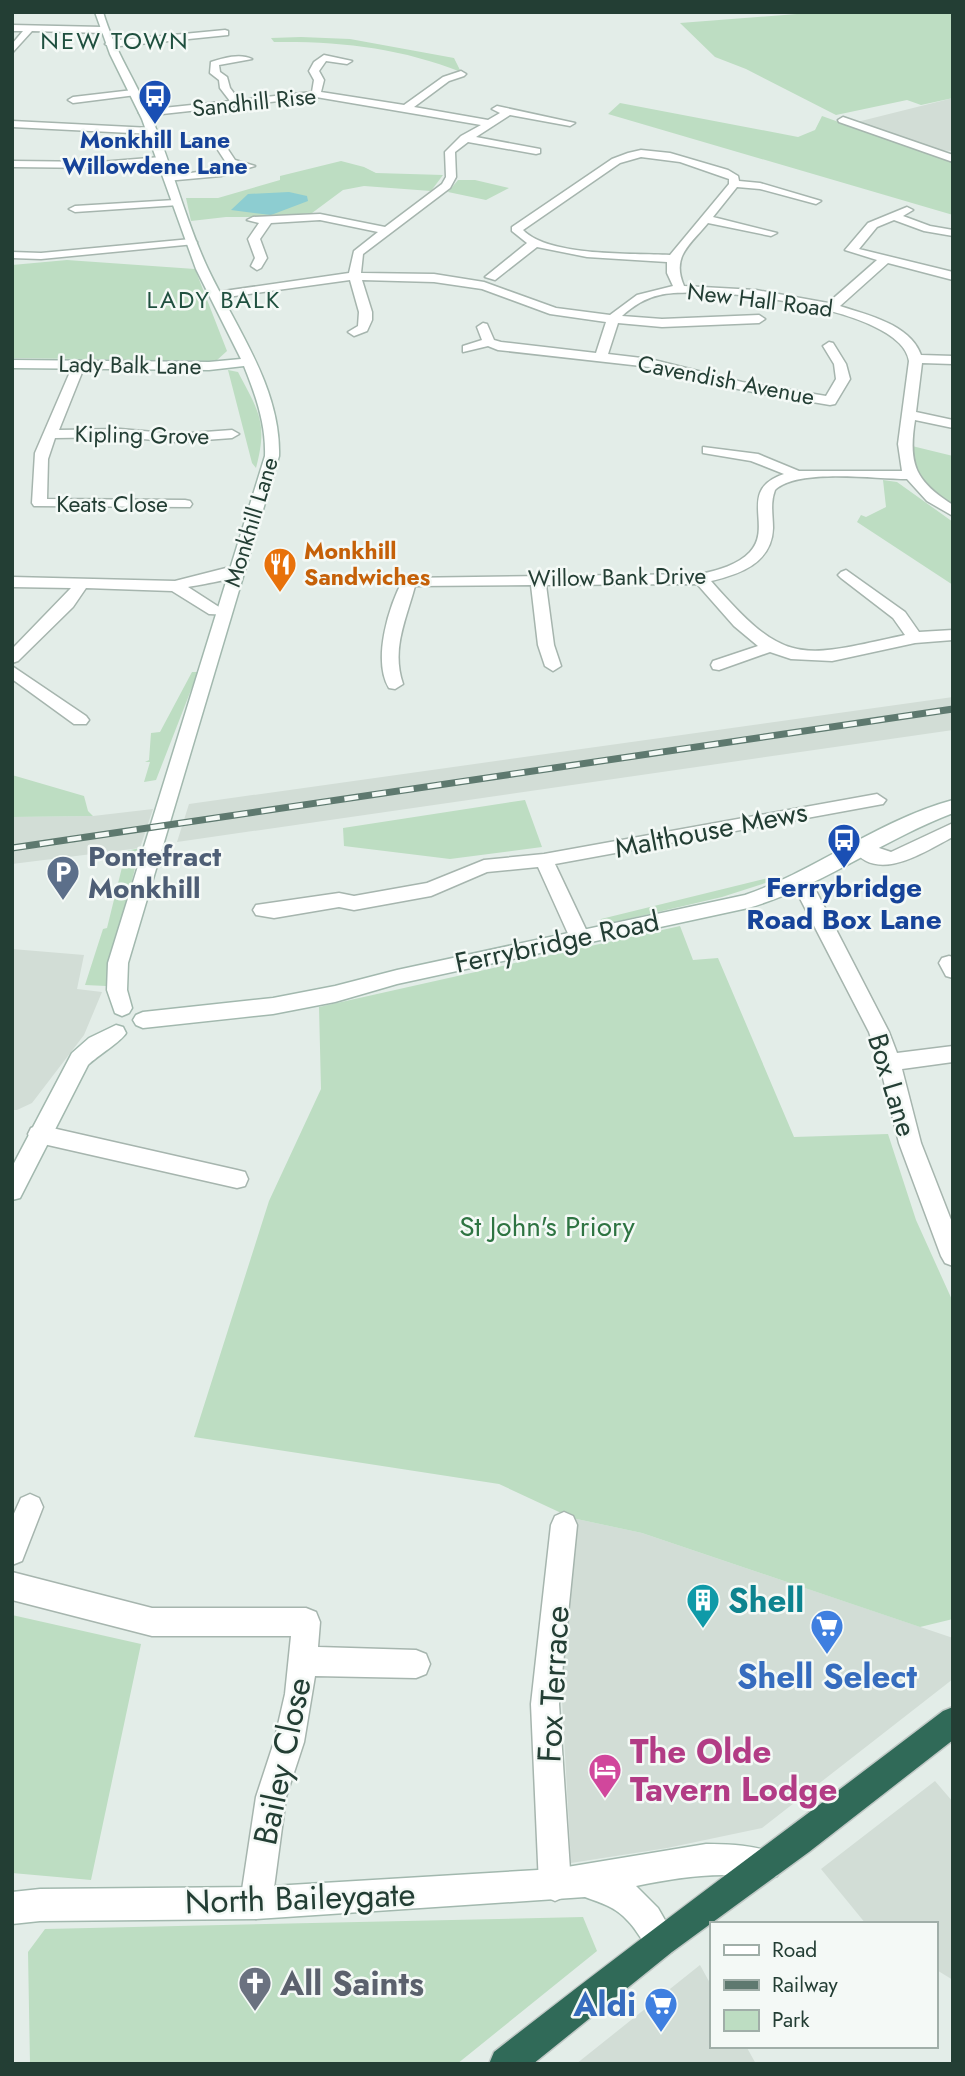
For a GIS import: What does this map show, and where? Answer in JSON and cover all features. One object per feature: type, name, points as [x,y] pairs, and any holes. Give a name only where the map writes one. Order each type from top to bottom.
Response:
[{"type":"highway","points":[[506,2064],[661,1941],[951,1727]]},
{"type":"street","name":"Monkhill Lane","points":[[99,12],[103,30],[144,113],[191,242],[247,362],[273,428],[274,446],[118,963],[117,986],[122,1008]]},
{"type":"street","points":[[12,28],[103,30]]},
{"type":"street","points":[[12,50],[30,28]]},
{"type":"street","points":[[110,44],[211,32],[225,33]]},
{"type":"street","points":[[316,94],[319,80],[314,71],[317,64],[324,58],[347,61]]},
{"type":"street","points":[[237,103],[225,88],[224,79],[215,73],[215,64],[225,60],[247,59]]},
{"type":"street","points":[[406,108],[446,79],[461,74]]},
{"type":"street","points":[[73,100],[133,93]]},
{"type":"street","name":"Sandhill Rise","points":[[144,113],[316,94],[488,123]]},
{"type":"street","points":[[495,108],[554,116],[570,122]]},
{"type":"street","points":[[354,332],[363,328],[366,317],[354,276],[358,253],[446,186],[451,177],[450,152],[465,138],[509,111]]},
{"type":"street","points":[[843,120],[953,159]]},
{"type":"street","points":[[12,124],[151,131]]},
{"type":"street","points":[[465,138],[518,143],[536,151]]},
{"type":"street","points":[[170,179],[246,167],[230,162],[219,144],[194,143]]},
{"type":"street","points":[[673,259],[583,253],[535,243],[519,235],[516,229],[623,157],[634,153],[660,155],[724,172],[734,178],[734,184],[673,259],[673,273],[680,289]]},
{"type":"street","points":[[12,164],[100,165],[161,160]]},
{"type":"street","points":[[734,184],[799,193],[816,201]]},
{"type":"street","points":[[75,209],[175,203]]},
{"type":"street","points":[[907,210],[872,225],[868,233],[850,248],[853,252],[953,276]]},
{"type":"street","points":[[894,216],[928,229],[953,233]]},
{"type":"street","points":[[257,266],[261,258],[254,239],[259,220],[320,217],[388,231]]},
{"type":"street","points":[[706,219],[759,225],[771,233]]},
{"type":"street","points":[[12,255],[41,256],[191,242]]},
{"type":"street","points":[[491,277],[535,243]]},
{"type":"street","points":[[138,261],[141,245]]},
{"type":"street","points":[[831,307],[884,260]]},
{"type":"street","points":[[217,296],[354,276],[453,279],[484,286],[554,311],[613,319],[662,323],[759,319]]},
{"type":"street","name":"New Hall Road","points":[[613,319],[620,309],[639,298],[680,289],[743,292],[831,307],[866,317],[890,328],[912,349],[915,359]]},
{"type":"street","name":"Cavendish Avenue","points":[[601,356],[613,319]]},
{"type":"street","points":[[468,349],[489,342],[483,327]]},
{"type":"street","name":"Cavendish Avenue","points":[[489,342],[510,348],[601,356],[667,366],[734,384],[830,401],[843,379],[840,364],[829,346]]},
{"type":"street","points":[[953,360],[915,359],[905,457],[908,475],[919,490],[953,512]]},
{"type":"street","name":"Lady Balk Lane","points":[[12,364],[209,366],[247,362]]},
{"type":"street","points":[[52,434],[79,365]]},
{"type":"street","points":[[910,415],[953,424]]},
{"type":"street","name":"Kipling Grove","points":[[52,434],[120,433],[190,438],[232,435]]},
{"type":"street","name":"Keats Close","points":[[52,434],[39,463],[43,492],[39,503],[185,504]]},
{"type":"street","points":[[708,450],[757,456],[777,463],[794,474],[908,475]]},
{"type":"street","name":"Willow Bank Drive","points":[[395,684],[388,670],[392,634],[395,619],[403,607],[409,581],[701,579],[726,573],[756,555],[767,532],[764,496],[768,488],[794,474]]},
{"type":"street","points":[[12,582],[174,586],[226,573],[236,574]]},
{"type":"street","points":[[846,575],[899,615],[915,638]]},
{"type":"street","points":[[701,579],[753,635],[770,647],[803,656],[837,656],[915,638],[953,635]]},
{"type":"street","points":[[538,580],[546,645],[553,666]]},
{"type":"street","points":[[12,658],[67,604],[81,585]]},
{"type":"street","points":[[174,586],[215,611],[224,612]]},
{"type":"street","points":[[719,665],[770,647]]},
{"type":"street","points":[[12,671],[80,720]]},
{"type":"street","name":"Malthouse Mews","points":[[262,911],[339,900],[354,903],[411,893],[431,889],[484,866],[544,860],[877,800]]},
{"type":"street","name":"Ferrybridge Road","points":[[143,1020],[295,1002],[397,977],[748,901],[801,881],[901,826],[953,806]]},
{"type":"street","points":[[861,848],[877,858],[893,859],[953,829]]},
{"type":"street","points":[[544,860],[580,938]]},
{"type":"street","name":"Box Lane","points":[[801,881],[879,1032],[890,1062],[910,1143],[953,1256]]},
{"type":"street","points":[[12,1191],[39,1134],[80,1059],[96,1044],[116,1033],[132,1032],[143,1020],[138,1010],[122,1008],[109,1018],[108,1027],[116,1033]]},
{"type":"street","points":[[890,1062],[953,1054]]},
{"type":"street","points":[[39,1134],[237,1179]]},
{"type":"street","points":[[12,1552],[30,1507]]},
{"type":"street","name":"Fox Terrace","points":[[555,1885],[545,1704],[564,1525]]},
{"type":"street","name":"Bailey Close","points":[[12,1586],[152,1622],[306,1622],[299,1694],[289,1742],[271,1797],[256,1903]]},
{"type":"street","name":"Bailey Close","points":[[303,1661],[416,1664]]},
{"type":"street","name":"North Baileygate","points":[[12,1908],[40,1905],[256,1903],[588,1882],[698,1860],[730,1859],[766,1865]]},
{"type":"street","name":"North Baileygate","points":[[588,1882],[618,1891],[647,1916],[661,1941]]},
{"type":"shaded area","points":[[953,98],[953,151],[937,150],[857,122]]},
{"type":"shaded area","points":[[953,697],[953,730],[177,842],[189,804]]},
{"type":"shaded area","points":[[153,809],[140,848],[12,864],[12,817],[93,816]]},
{"type":"shaded area","points":[[12,949],[84,955],[77,989],[102,992],[84,1035],[32,1103],[17,1110],[12,1110]]},
{"type":"shaded area","points":[[572,1518],[642,1533],[953,1638],[953,1679],[762,1828],[667,1848],[571,1863],[560,1664]]},
{"type":"shaded area","points":[[935,1781],[953,1802],[953,1980],[937,1970],[937,1922],[864,1922],[821,1869]]},
{"type":"shaded area","name":"Aldi","points":[[700,1965],[710,1983],[710,2048],[747,2048],[756,2064],[576,2064]]},
{"type":"green space","points":[[822,12],[953,12],[953,98],[921,105],[907,100],[836,115],[746,69],[715,57],[680,23]]},
{"type":"green space","points":[[271,38],[350,39],[454,58],[461,72],[393,52],[346,45],[274,42]]},
{"type":"green space","points":[[620,103],[798,137],[815,130],[822,116],[953,163],[953,215],[608,114]]},
{"type":"green space","points":[[341,161],[376,173],[443,175],[431,191],[364,186],[343,190],[312,213],[191,221],[186,198],[218,198],[280,180],[280,176]]},
{"type":"green space","points":[[458,180],[475,180],[509,188],[486,200],[448,192]]},
{"type":"green space","points":[[67,260],[195,269],[227,351],[216,361],[12,358],[12,265]]},
{"type":"green space","points":[[228,370],[238,372],[259,418],[261,440],[256,468],[252,463]]},
{"type":"green space","points":[[912,446],[953,456],[953,506],[922,483],[915,469]]},
{"type":"green space","points":[[883,480],[897,482],[953,522],[953,585],[857,522],[861,515],[866,517],[886,507]]},
{"type":"green space","points":[[192,672],[198,672],[156,780],[144,782],[150,762],[145,762],[149,760],[151,733],[160,732]]},
{"type":"green space","points":[[12,775],[84,796],[88,811],[93,816],[12,817]]},
{"type":"green space","points":[[525,800],[542,847],[450,859],[344,846],[343,828]]},
{"type":"green space","points":[[140,848],[106,986],[85,985],[103,929],[107,928],[126,851]]},
{"type":"green space","points":[[780,875],[781,878],[722,897],[598,926],[601,919]]},
{"type":"green space","name":"St John's Priory","points":[[680,926],[693,960],[718,958],[794,1137],[888,1134],[916,1220],[953,1302],[953,1619],[920,1627],[642,1533],[572,1518],[499,1484],[194,1437],[269,1201],[321,1089],[319,1007]]},
{"type":"green space","points":[[12,1615],[141,1644],[91,1880],[12,1873]]},
{"type":"green space","points":[[583,1917],[597,1951],[457,2064],[30,2064],[28,1952],[45,1929]]},
{"type":"water","points":[[289,192],[307,196],[308,201],[271,215],[231,210],[248,194]]},
{"type":"railway","points":[[12,848],[953,709]]},
{"type":"place","name":"Monkhill Lane Willowdene Lane","points":[[155,126]]},
{"type":"place","name":"Monkhill Sandwiches","points":[[280,594]]},
{"type":"place","name":"Ferrybridge Road Box Lane","points":[[844,870]]},
{"type":"place","name":"Pontefract Monkhill","points":[[63,902]]},
{"type":"place","name":"Shell","points":[[703,1630]]},
{"type":"place","name":"Shell Select","points":[[827,1656]]},
{"type":"place","name":"The Olde Tavern Lodge","points":[[605,1800]]},
{"type":"place","name":"All Saints","points":[[255,2013]]},
{"type":"place","name":"Aldi","points":[[661,2034]]},
{"type":"district","name":"NEW TOWN","points":[[115,40]]},
{"type":"district","name":"LADY BALK","points":[[214,299]]}]
